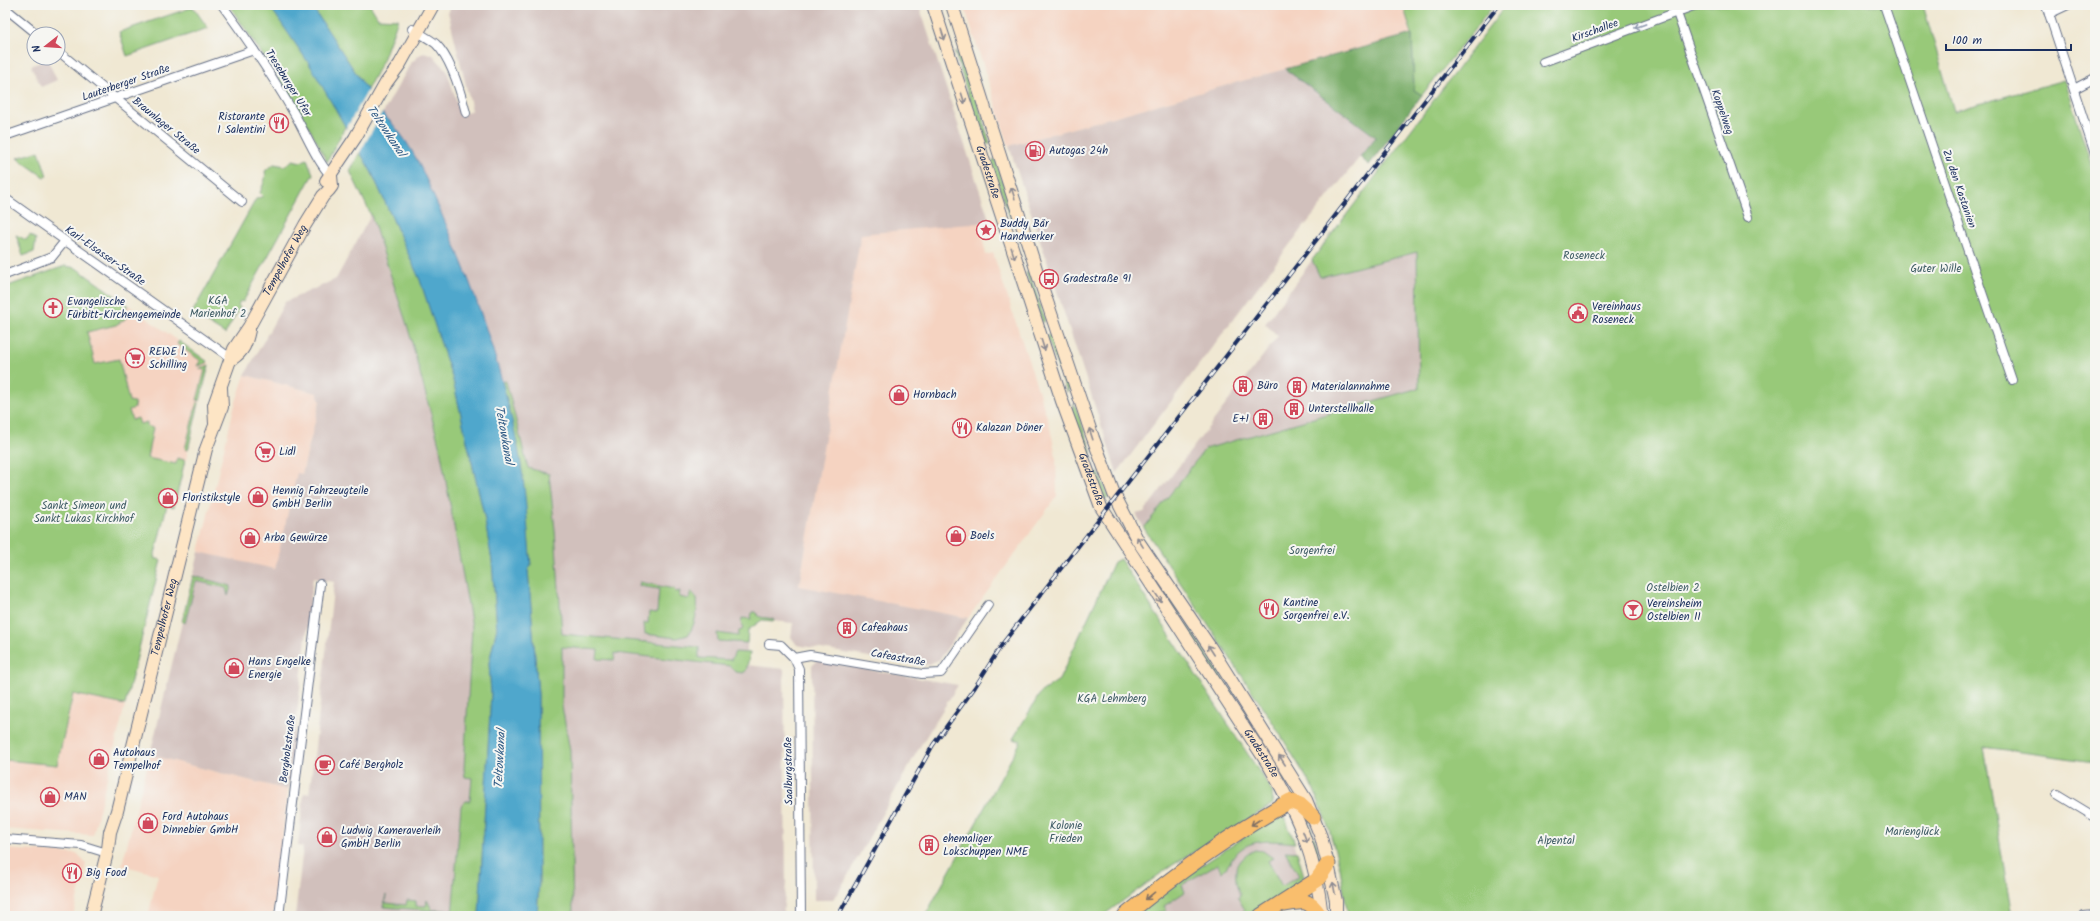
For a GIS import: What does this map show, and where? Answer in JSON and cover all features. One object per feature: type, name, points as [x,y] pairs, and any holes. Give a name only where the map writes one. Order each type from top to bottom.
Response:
[{"type":"highway","points":[[1124,916],[1166,882],[1205,855],[1290,801],[1300,805],[1313,817]]},
{"type":"highway","points":[[1261,916],[1317,880],[1328,864]]},
{"type":"highway","points":[[1280,905],[1300,900],[1313,906],[1321,916]]},
{"type":"main road","name":"Tempelhofer Weg","points":[[91,916],[107,851],[117,834],[120,824],[117,811],[201,471],[214,424],[222,408],[221,388],[232,359],[242,353],[246,346],[249,327],[323,196],[332,186],[331,176],[386,83],[400,64],[415,31],[424,5]]},
{"type":"main road","name":"Tempelhofer Weg","points":[[415,31],[433,5]]},
{"type":"main road","name":"Gradestraße","points":[[933,5],[1062,401],[1101,507],[1270,767],[1290,801],[1308,844],[1317,880],[1321,916]]},
{"type":"main road","name":"Gradestraße","points":[[952,5],[1037,272],[1093,438],[1114,494],[1138,541],[1293,778],[1313,817],[1328,864],[1336,901],[1336,916]]},
{"type":"street","name":"Treseburger Ufer","points":[[222,5],[254,50],[305,131],[323,168],[331,176]]},
{"type":"street","name":"Kirschallee","points":[[1543,62],[1696,5]]},
{"type":"street","name":"Zu den Kastanien","points":[[1884,5],[2012,380]]},
{"type":"street","points":[[2046,5],[2095,154]]},
{"type":"street","points":[[2049,14],[2068,5]]},
{"type":"street","points":[[5,8],[27,26]]},
{"type":"street","name":"Koppelweg","points":[[1677,13],[1748,217]]},
{"type":"street","points":[[415,31],[432,41],[441,51],[455,79],[466,113]]},
{"type":"street","name":"Lauterberger Straße","points":[[5,136],[254,50]]},
{"type":"street","name":"Braunlager Straße","points":[[66,58],[242,202]]},
{"type":"street","points":[[2074,89],[2095,78]]},
{"type":"street","name":"Karl-Elsasser-Straße","points":[[5,198],[232,359]]},
{"type":"street","points":[[5,275],[46,260],[56,253],[65,241]]},
{"type":"street","name":"Bergholzstraße","points":[[279,916],[320,584]]},
{"type":"street","name":"Cafeastraße","points":[[794,658],[810,654],[922,674],[941,673],[988,605]]},
{"type":"street","name":"Saalburgstraße","points":[[769,644],[781,644],[794,658],[799,669],[801,916]]},
{"type":"street","points":[[2057,794],[2095,818]]},
{"type":"street","points":[[5,839],[81,845],[107,851]]},
{"type":"street","points":[[2084,916],[2095,915]]},
{"type":"shaded area","points":[[452,5],[919,5],[990,222],[861,234],[799,586],[968,618],[939,660],[923,666],[797,645],[791,637],[793,623],[762,620],[748,630],[746,665],[784,669],[786,883],[783,916],[295,916],[303,847],[298,846],[304,793],[309,794],[334,582],[313,578],[288,790],[150,755],[199,552],[275,569],[297,473],[302,474],[320,401],[317,393],[245,375],[285,302],[336,279],[371,215],[350,171],[411,63],[421,54],[427,53],[433,55],[447,71],[461,115],[472,110],[448,12]]},
{"type":"shaded area","points":[[964,5],[1403,5],[1412,34],[1009,146]]},
{"type":"shaded area","points":[[31,66],[50,66],[57,80],[41,87]]},
{"type":"shaded area","points":[[1285,69],[1376,137],[1291,243],[1117,473],[1009,146]]},
{"type":"shaded area","points":[[972,190],[986,255],[993,253],[1049,423],[1056,456],[1057,496],[968,618],[799,587],[853,274],[749,276]]},
{"type":"shaded area","points":[[1417,252],[1420,388],[1205,449],[1144,528],[1136,514],[1144,512],[1278,336],[1265,324],[1312,260],[1320,277]]},
{"type":"shaded area","points":[[128,305],[209,363],[183,471],[146,464],[131,425],[81,369],[59,335],[122,313]]},
{"type":"shaded area","points":[[245,375],[317,393],[320,401],[302,474],[297,474],[275,570],[199,552],[234,408]]},
{"type":"shaded area","points":[[817,661],[958,685],[919,748],[838,893],[832,900],[814,900],[812,666]]},
{"type":"shaded area","points":[[73,694],[125,705],[93,835],[5,829],[5,760],[57,765]]},
{"type":"shaded area","points":[[150,755],[288,790],[273,916],[148,916],[158,875],[122,865]]},
{"type":"shaded area","points":[[1285,818],[1304,876],[1248,916],[1133,916]]},
{"type":"shaded area","points":[[5,849],[78,854],[86,864],[73,916],[5,916]]},
{"type":"green space","points":[[229,5],[269,5],[310,65],[346,125],[327,162],[293,100]]},
{"type":"green space","points":[[311,5],[370,5],[378,18],[398,19],[383,60],[367,90]]},
{"type":"green space","points":[[1403,5],[1494,5],[1422,95],[1414,90],[1412,34]]},
{"type":"green space","points":[[1506,5],[1923,5],[1954,111],[2064,80],[2095,175],[2095,762],[1984,747],[2012,916],[1348,916],[1340,868],[1329,829],[1314,790],[1275,726],[1144,528],[1205,449],[1419,388],[1417,252],[1320,277],[1312,260]]},
{"type":"green space","points":[[193,7],[208,28],[127,56],[119,32]]},
{"type":"green space","points":[[1412,34],[1414,90],[1422,95],[1369,165],[1360,157],[1376,137],[1285,69]]},
{"type":"green space","points":[[956,51],[969,74],[990,143],[988,144],[983,142],[955,53]]},
{"type":"green space","points":[[39,151],[47,176],[44,177],[17,158]]},
{"type":"green space","points":[[360,152],[372,173],[420,280],[453,380],[484,515],[492,561],[497,628],[489,663],[491,693],[479,916],[452,916],[461,806],[466,801],[470,801],[472,778],[465,777],[464,769],[472,627],[440,448],[408,328],[371,215],[350,171]]},
{"type":"green space","name":"KGA Marienhof 2","points":[[307,159],[313,174],[243,302],[240,301],[238,305],[240,307],[225,334],[192,313],[256,199],[263,196],[260,193],[265,180],[265,171],[274,164],[285,166],[293,160],[301,162]]},
{"type":"green space","points":[[995,159],[1015,219],[1012,222],[991,164]]},
{"type":"green space","points":[[16,235],[26,240],[30,235],[36,239],[34,252],[23,256]]},
{"type":"green space","name":"Sankt Simeon und Sankt Lukas Kirchhof","points":[[65,266],[76,268],[128,305],[122,313],[128,317],[116,325],[87,332],[95,364],[119,359],[129,401],[134,402],[135,408],[129,410],[132,420],[138,418],[140,424],[147,422],[147,426],[153,428],[147,458],[176,464],[177,458],[185,460],[174,507],[167,505],[154,558],[161,560],[125,705],[73,694],[57,765],[5,760],[5,287]]},
{"type":"green space","points":[[1029,272],[1045,320],[1044,322],[1042,322],[1026,273]]},
{"type":"green space","points":[[1051,333],[1070,387],[1067,392],[1047,337]]},
{"type":"green space","points":[[179,341],[208,362],[198,366],[201,361],[177,344]]},
{"type":"green space","points":[[209,365],[200,401],[197,400],[205,370],[199,369]]},
{"type":"green space","points":[[506,381],[528,468],[549,474],[555,530],[562,634],[699,647],[699,658],[731,660],[735,652],[750,653],[746,671],[743,673],[735,672],[730,666],[615,653],[614,660],[597,659],[598,650],[562,647],[562,706],[570,751],[573,916],[537,916],[539,880],[538,694],[528,570],[531,565],[520,463],[502,382]]},
{"type":"green space","points":[[197,402],[199,403],[188,450],[185,449]]},
{"type":"green space","points":[[1074,404],[1091,451],[1090,460],[1088,460],[1071,411]]},
{"type":"green space","points":[[1096,473],[1099,473],[1109,497],[1104,499],[1094,477]]},
{"type":"green space","points":[[1133,543],[1271,751],[1291,785],[1288,787],[1268,753],[1133,550]]},
{"type":"green space","points":[[1120,559],[1272,791],[1273,804],[1171,866],[1102,916],[925,916],[1021,741],[1013,739],[1041,692],[1059,680],[1114,562]]},
{"type":"green space","points":[[193,576],[231,586],[228,596],[226,588],[196,581],[185,623],[182,622]]},
{"type":"green space","points":[[640,582],[674,589],[675,592],[680,591],[679,597],[689,599],[691,591],[697,599],[697,612],[694,623],[688,635],[677,638],[645,634],[644,623],[648,623],[649,612],[657,613],[659,589],[639,586]]},
{"type":"green space","points":[[752,612],[755,612],[760,617],[774,619],[774,621],[762,620],[748,630],[747,643],[718,641],[717,633],[738,636],[739,631],[742,630],[743,627],[741,623],[742,618],[751,619]]},
{"type":"green space","points":[[1278,815],[1285,818],[1295,843],[1271,841],[1247,845],[1235,855],[1222,872],[1217,864],[1182,885],[1185,892],[1164,906],[1167,911],[1133,916],[1169,887]]},
{"type":"green space","points":[[1304,817],[1307,819],[1316,844],[1319,860],[1314,852]]},
{"type":"green space","points":[[1255,850],[1263,851],[1273,858],[1268,861],[1282,886],[1299,876],[1285,851],[1297,852],[1304,876],[1297,888],[1248,916],[1236,916],[1245,910],[1238,898],[1240,895],[1236,881],[1237,869],[1243,859]]},
{"type":"green space","points":[[386,895],[385,903],[406,905],[407,900],[416,901],[416,906],[426,906],[427,900],[432,910],[451,910],[451,912],[383,907]]},
{"type":"water","name":"Teltowkanal","points":[[269,5],[311,5],[383,114],[394,125],[411,149],[424,174],[466,272],[496,359],[521,462],[531,566],[528,570],[538,694],[539,880],[537,916],[479,916],[491,693],[489,663],[497,628],[492,561],[484,515],[453,380],[420,280],[372,173],[310,65]]},
{"type":"pier","points":[[369,88],[383,112],[359,154],[346,129]]},
{"type":"railway","points":[[838,916],[933,745],[975,687],[1003,643],[1499,5]]},
{"type":"place","name":"Ristorante I Salentini","points":[[279,123]]},
{"type":"place","name":"Autogas 24h","points":[[1035,151]]},
{"type":"place","name":"Buddy Bär Handwerker","points":[[986,230]]},
{"type":"place","name":"Gradestraße 91","points":[[1049,279]]},
{"type":"place","name":"Evangelische Fürbitt-Kirchengemeinde","points":[[53,308]]},
{"type":"place","name":"Vereinhaus Roseneck","points":[[1578,313]]},
{"type":"place","name":"REWE l. Schilling","points":[[135,358]]},
{"type":"place","name":"Büro","points":[[1243,386]]},
{"type":"place","name":"Materialannahme","points":[[1297,387]]},
{"type":"place","name":"Hornbach","points":[[899,395]]},
{"type":"place","name":"Unterstellhalle","points":[[1294,409]]},
{"type":"place","name":"E+1","points":[[1263,419]]},
{"type":"place","name":"Kalazan Döner","points":[[962,428]]},
{"type":"place","name":"Lidl","points":[[265,452]]},
{"type":"place","name":"Hennig Fahrzeugteile GmbH Berlin","points":[[258,497]]},
{"type":"place","name":"Floristikstyle","points":[[168,498]]},
{"type":"place","name":"Boels","points":[[956,536]]},
{"type":"place","name":"Arba Gewürze","points":[[250,538]]},
{"type":"place","name":"Kantine Sorgenfrei e.V.","points":[[1269,609]]},
{"type":"place","name":"Vereinsheim Ostelbien II","points":[[1633,610]]},
{"type":"place","name":"Cafeahaus","points":[[847,628]]},
{"type":"place","name":"Hans Engelke Energie","points":[[234,668]]},
{"type":"place","name":"Autohaus Tempelhof","points":[[99,759]]},
{"type":"place","name":"Café Bergholz","points":[[325,765]]},
{"type":"place","name":"MAN","points":[[50,797]]},
{"type":"place","name":"Ford Autohaus Dinnebier GmbH","points":[[148,823]]},
{"type":"place","name":"Ludwig Kameraverleih GmbH Berlin","points":[[327,837]]},
{"type":"place","name":"ehemaliger Lokschuppen NME","points":[[929,845]]},
{"type":"place","name":"Big Food","points":[[72,873]]},
{"type":"park label","name":"Roseneck","points":[[1584,256]]},
{"type":"park label","name":"Guter Wille","points":[[1936,269]]},
{"type":"park label","name":"Sorgenfrei","points":[[1312,551]]},
{"type":"park label","name":"Ostelbien 2","points":[[1673,588]]},
{"type":"park label","name":"KGA Lehmberg","points":[[1112,699]]},
{"type":"park label","name":"Kolonie Frieden","points":[[1066,832]]},
{"type":"park label","name":"Marienglück","points":[[1912,832]]},
{"type":"park label","name":"Alpental","points":[[1556,841]]}]
